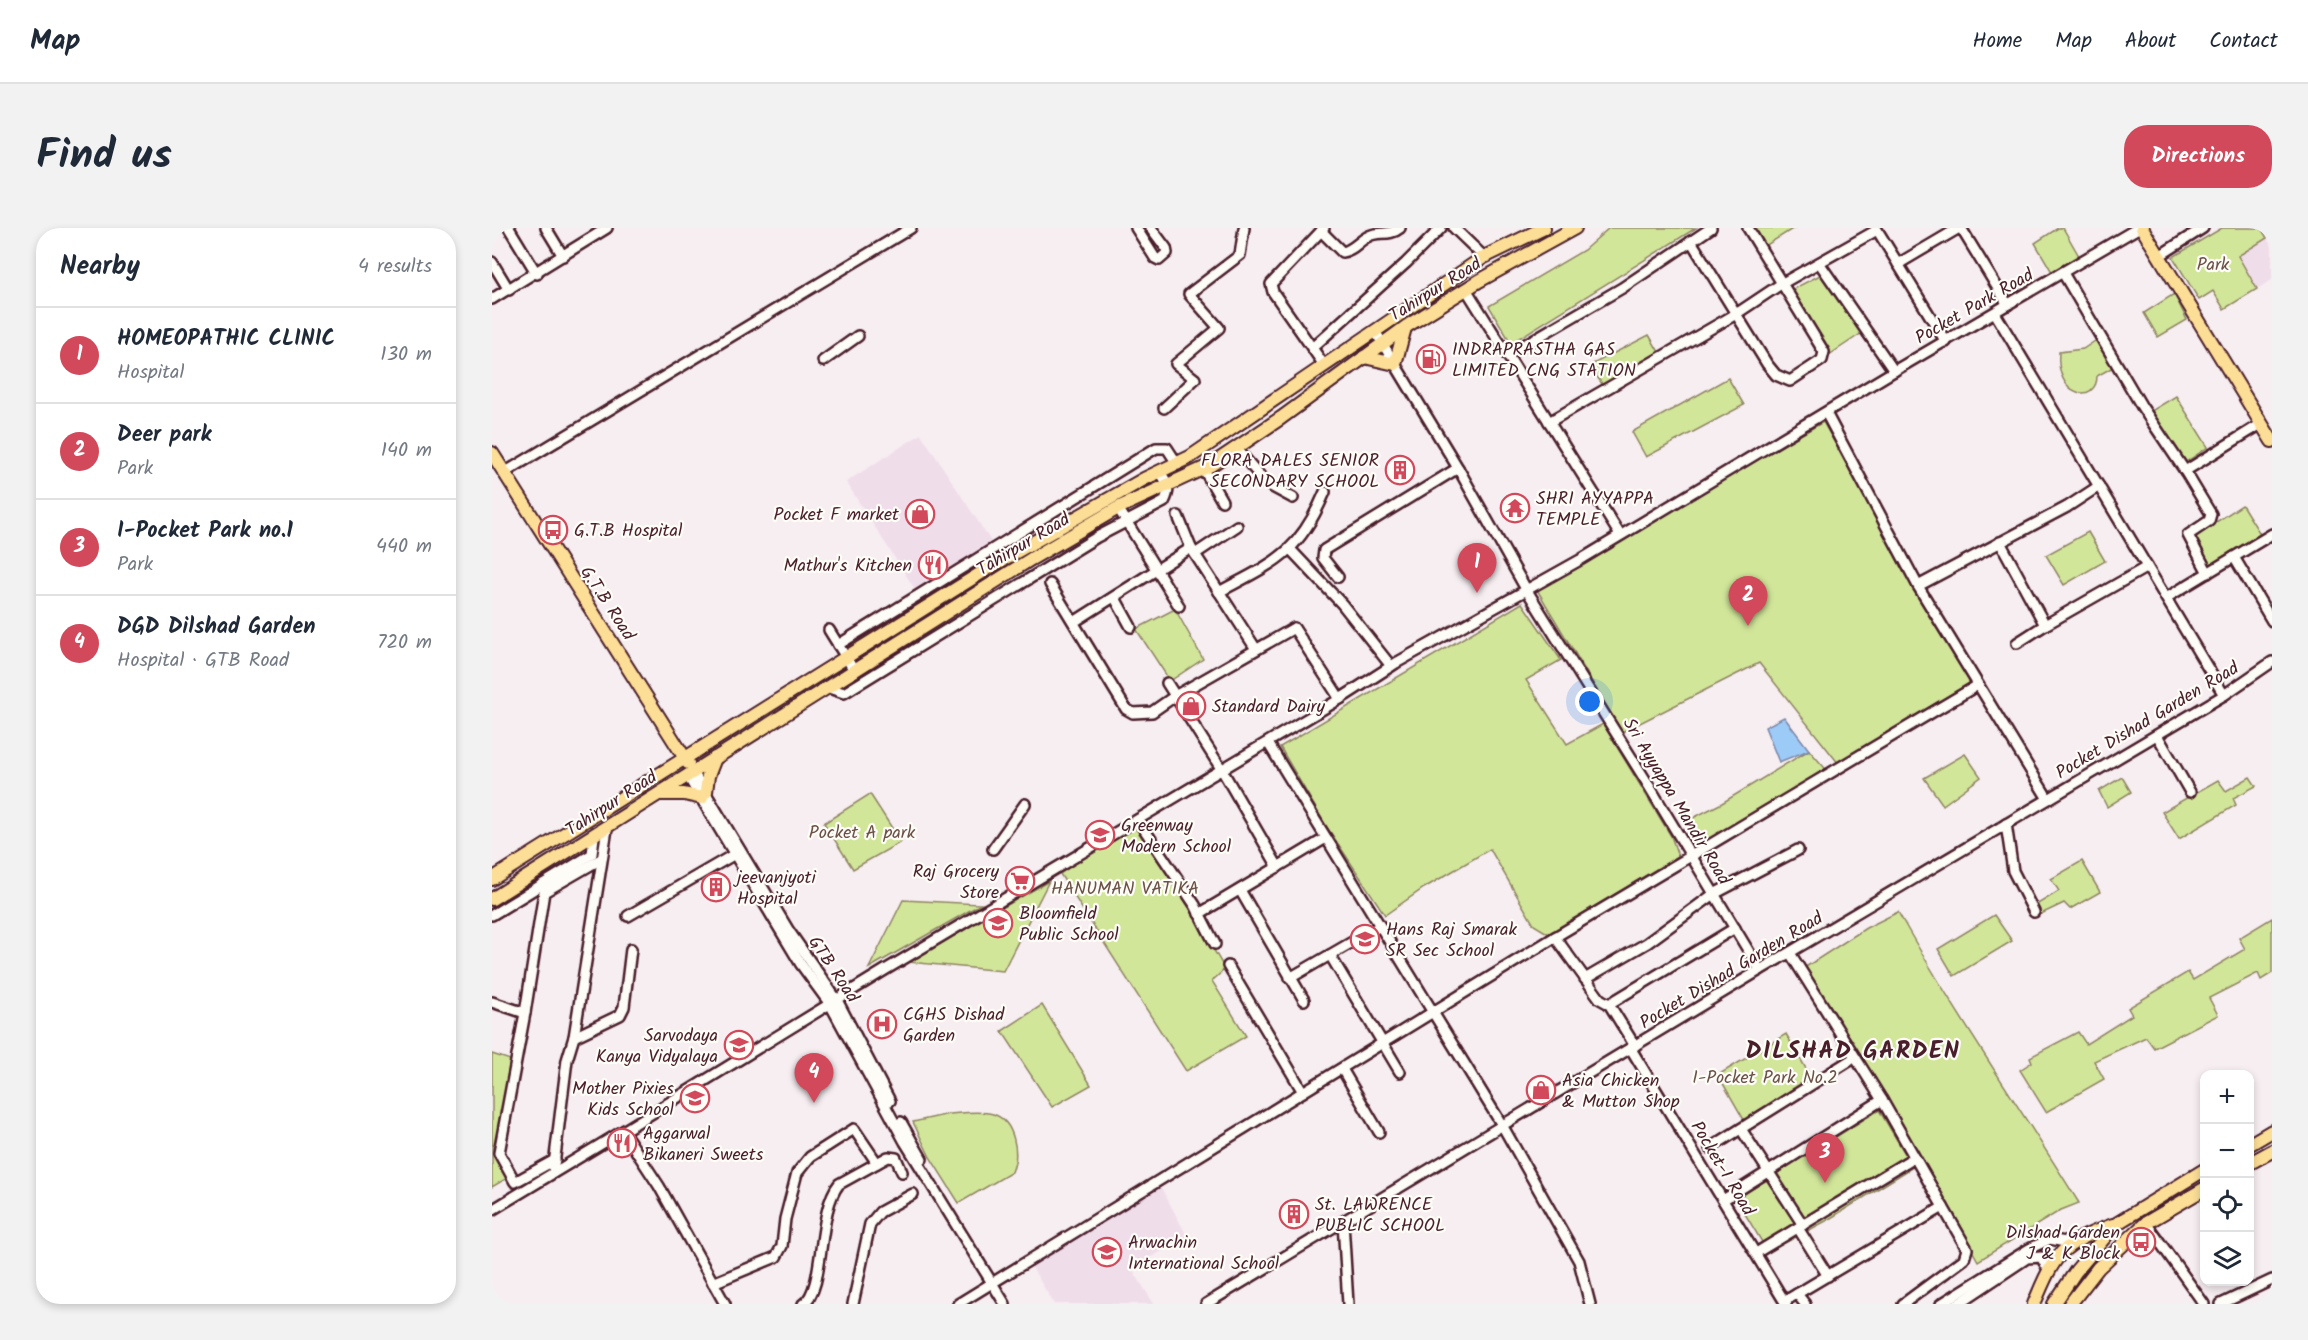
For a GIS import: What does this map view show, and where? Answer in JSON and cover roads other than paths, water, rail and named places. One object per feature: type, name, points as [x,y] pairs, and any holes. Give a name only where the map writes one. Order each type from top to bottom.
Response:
[{"type":"main road","name":"Tahirpur Road","points":[[492,879],[963,585],[1160,472],[1178,465],[1484,257],[1544,228]]},
{"type":"main road","name":"Tahirpur Road","points":[[492,899],[607,829],[690,773],[855,672],[883,661],[970,597],[1118,508],[1203,468],[1236,448],[1405,328],[1466,290],[1575,228]]},
{"type":"main road","points":[[2140,228],[2272,441]]},
{"type":"main road","points":[[2149,228],[2272,432]]},
{"type":"main road","points":[[1364,357],[1395,364],[1405,328]]},
{"type":"main road","name":"G.T.B Road","points":[[492,453],[681,760]]},
{"type":"main road","name":"G.T.B Road","points":[[492,466],[690,773]]},
{"type":"main road","points":[[963,585],[970,597]]},
{"type":"main road","points":[[658,794],[704,795],[715,758]]},
{"type":"main road","points":[[518,863],[527,878]]},
{"type":"main road","points":[[2254,1142],[2272,1131]]},
{"type":"main road","points":[[2254,1161],[2272,1151]]},
{"type":"main road","points":[[2034,1304],[2048,1269],[2070,1243],[2116,1224],[2200,1173]]},
{"type":"main road","points":[[2070,1304],[2089,1280],[2146,1223],[2200,1192]]},
{"type":"main road","points":[[2054,1304],[2076,1271],[2116,1224]]},
{"type":"main road","points":[[2082,1304],[2089,1280]]},
{"type":"street","points":[[509,228],[537,274]]},
{"type":"street","points":[[546,228],[563,256]]},
{"type":"street","points":[[492,299],[537,274],[607,228]]},
{"type":"street","points":[[504,473],[911,228]]},
{"type":"street","points":[[1136,228],[1155,258],[1159,260],[1167,253],[1166,248],[1151,228]]},
{"type":"street","points":[[1164,408],[1195,379],[1176,364],[1219,328],[1189,294],[1240,255],[1244,228]]},
{"type":"street","points":[[1324,365],[1273,292],[1271,284],[1323,230],[1341,252],[1348,252],[1371,235],[1390,234],[1400,228]]},
{"type":"street","points":[[1312,348],[1441,228]]},
{"type":"street","points":[[1454,228],[1484,257]]},
{"type":"street","points":[[1507,355],[1622,288],[1711,228]]},
{"type":"street","points":[[1691,241],[1767,364],[1776,375],[1790,381],[1822,360],[1824,352],[1748,228]]},
{"type":"street","points":[[1898,264],[1960,228],[2008,305]]},
{"type":"street","name":"Pocket Park Road","points":[[492,1210],[833,1002],[1340,699],[1391,666],[1620,535],[1894,371],[2140,228]]},
{"type":"street","points":[[2164,253],[2204,228]]},
{"type":"street","points":[[1549,422],[1736,314],[1781,284],[1820,264],[1876,229],[1946,342]]},
{"type":"street","points":[[492,262],[509,290]]},
{"type":"street","points":[[1820,264],[1894,371]]},
{"type":"street","points":[[2063,273],[2142,407],[2211,514],[2209,521],[2188,535],[2208,573]]},
{"type":"street","points":[[1466,290],[1620,535]]},
{"type":"street","points":[[1995,313],[2224,695]]},
{"type":"street","name":"Sri Ayyappa Mandir Road","points":[[1375,331],[1458,468],[1526,589],[1760,970]]},
{"type":"street","points":[[823,361],[858,336]]},
{"type":"street","points":[[1826,413],[1918,586],[2048,799]]},
{"type":"street","points":[[2185,471],[2261,424]]},
{"type":"street","points":[[838,645],[1156,448],[1167,448],[1178,465]]},
{"type":"street","points":[[1236,448],[1267,484],[1293,498]]},
{"type":"street","points":[[1203,468],[1222,501]]},
{"type":"street","points":[[1338,577],[1323,558],[1324,550],[1458,468]]},
{"type":"street","points":[[829,688],[844,693],[883,661],[1164,502],[1169,493],[1168,484],[1160,472]]},
{"type":"street","points":[[1918,586],[2067,507],[2099,486]]},
{"type":"street","points":[[1220,592],[1291,550],[1325,492]]},
{"type":"street","points":[[1118,508],[1179,606]]},
{"type":"street","points":[[1178,516],[1193,551],[1256,649]]},
{"type":"street","points":[[1074,622],[1237,526]]},
{"type":"street","points":[[2166,598],[2272,534]]},
{"type":"street","points":[[2000,542],[2045,625]]},
{"type":"street","points":[[1291,550],[1342,604],[1391,666]]},
{"type":"street","points":[[2234,557],[2272,621]]},
{"type":"street","points":[[2017,643],[2147,567]]},
{"type":"street","points":[[1050,584],[1126,709],[1134,713],[1152,712],[1175,696],[1294,628],[1340,699]]},
{"type":"street","points":[[1115,598],[1131,627]]},
{"type":"street","points":[[830,630],[855,672]]},
{"type":"street","name":"Pocket Dishad Garden Road","points":[[1206,1304],[1760,970],[2224,695],[2272,662]]},
{"type":"street","points":[[1167,683],[1222,770],[1278,867]]},
{"type":"street","points":[[958,1304],[1342,1069],[1432,1011],[1978,685]]},
{"type":"street","points":[[2157,735],[2190,792]]},
{"type":"street","points":[[1268,742],[1502,1125],[1578,1261],[1590,1304]]},
{"type":"street","name":"GTB Road","points":[[690,773],[738,852],[800,963],[833,1002],[907,1140],[991,1273],[993,1282],[1005,1304]]},
{"type":"street","points":[[993,849],[1024,804]]},
{"type":"street","points":[[1138,820],[1199,914],[1215,944]]},
{"type":"street","points":[[2007,824],[2013,870],[2034,912]]},
{"type":"street","points":[[553,1173],[567,1060],[574,1037],[607,829]]},
{"type":"street","points":[[492,915],[592,854],[594,837]]},
{"type":"street","points":[[1199,914],[1326,838]]},
{"type":"street","points":[[1585,979],[1647,943],[1714,894],[1798,850]]},
{"type":"street","points":[[628,916],[738,852]]},
{"type":"street","points":[[555,1160],[515,1182],[499,1153],[525,1013],[544,892],[601,859]]},
{"type":"street","points":[[1240,890],[1304,1000]]},
{"type":"street","points":[[1290,978],[1380,926]]},
{"type":"street","points":[[1609,1004],[1735,928]]},
{"type":"street","name":"Pocket-I Road","points":[[1555,937],[1603,1002],[1609,1004],[1786,1303]]},
{"type":"street","points":[[574,1037],[620,1015],[624,1007],[631,949]]},
{"type":"street","points":[[1790,953],[1882,1100],[1967,1253],[1964,1259],[1903,1304]]},
{"type":"street","points":[[1330,955],[1400,1072]]},
{"type":"street","points":[[1228,966],[1303,1092]]},
{"type":"street","points":[[492,1002],[525,1013]]},
{"type":"street","points":[[1710,1148],[1854,1058]]},
{"type":"street","points":[[1342,1069],[1379,1132]]},
{"type":"street","points":[[1723,1200],[1882,1100]]},
{"type":"street","points":[[713,1283],[769,1262],[776,1257],[782,1246],[793,1180],[810,1157],[854,1129],[877,1163]]},
{"type":"street","points":[[1741,1129],[1768,1170],[1828,1276]]},
{"type":"street","points":[[623,1131],[659,1185],[724,1304]]},
{"type":"street","points":[[804,1304],[815,1290],[821,1233],[833,1191],[839,1184],[892,1156],[896,1158],[902,1172]]},
{"type":"street","points":[[1756,1253],[1913,1158]]},
{"type":"street","points":[[853,1304],[870,1224],[880,1212],[913,1194]]},
{"type":"street","points":[[1786,1303],[1797,1294],[1943,1207]]},
{"type":"street","points":[[1343,1222],[1348,1304]]},
{"type":"street","points":[[2146,1223],[2204,1304]]},
{"type":"street","points":[[1958,1304],[2050,1239],[2070,1243]]},
{"type":"street","points":[[1941,1304],[2030,1253],[2041,1257],[2048,1269]]},
{"type":"street","points":[[2221,1304],[2272,1280]]},
{"type":"street","points":[[1797,1294],[1805,1304]]},
{"type":"water","points":[[1784,717],[1809,750],[1779,762],[1765,727]]},
{"type":"place","name":"INDRAPRASTHA GAS LIMITED CNG STATION","points":[[1431,359]]},
{"type":"place","name":"FLORA DALES SENIOR SECONDARY SCHOOL","points":[[1400,470]]},
{"type":"place","name":"SHRI AYYAPPA TEMPLE","points":[[1515,508]]},
{"type":"place","name":"Pocket F market","points":[[920,514]]},
{"type":"place","name":"G.T.B Hospital","points":[[553,530]]},
{"type":"place","name":"Mathur's Kitchen","points":[[933,565]]},
{"type":"place","name":"HOMEOPATHIC CLINIC","points":[[1477,593]]},
{"type":"place","name":"Deer park","points":[[1748,626]]},
{"type":"place","name":"Standard Dairy","points":[[1191,706]]},
{"type":"place","name":"Greenway Modern School","points":[[1100,835]]},
{"type":"place","name":"Raj Grocery Store","points":[[1020,881]]},
{"type":"place","name":"jeevanjyoti Hospital","points":[[716,887]]},
{"type":"place","name":"Bloomfield Public School","points":[[998,923]]},
{"type":"place","name":"Hans Raj Smarak SR Sec School","points":[[1365,939]]},
{"type":"place","name":"CGHS Dishad Garden","points":[[882,1024]]},
{"type":"place","name":"Sarvodaya Kanya Vidyalaya","points":[[739,1045]]},
{"type":"place","name":"Asia Chicken & Mutton Shop","points":[[1541,1090]]},
{"type":"place","name":"Mother Pixies Kids School","points":[[695,1098]]},
{"type":"place","name":"DGD Dilshad Garden","points":[[814,1103]]},
{"type":"place","name":"Aggarwal Bikaneri Sweets","points":[[622,1143]]},
{"type":"place","name":"I-Pocket Park no.1","points":[[1825,1183]]},
{"type":"place","name":"St. LAWRENCE PUBLIC SCHOOL","points":[[1294,1214]]},
{"type":"place","name":"Dilshad Garden J & K Block","points":[[2141,1242]]},
{"type":"place","name":"Arwachin International School","points":[[1107,1252]]},
{"type":"district","name":"DILSHAD GARDEN","points":[[1853,1050]]},
{"type":"park label","name":"Park","points":[[2213,264]]},
{"type":"park label","name":"Pocket A park","points":[[862,832]]},
{"type":"park label","name":"HANUMAN VATIKA","points":[[1125,888]]},
{"type":"park label","name":"I-Pocket Park No.2","points":[[1765,1077]]}]
